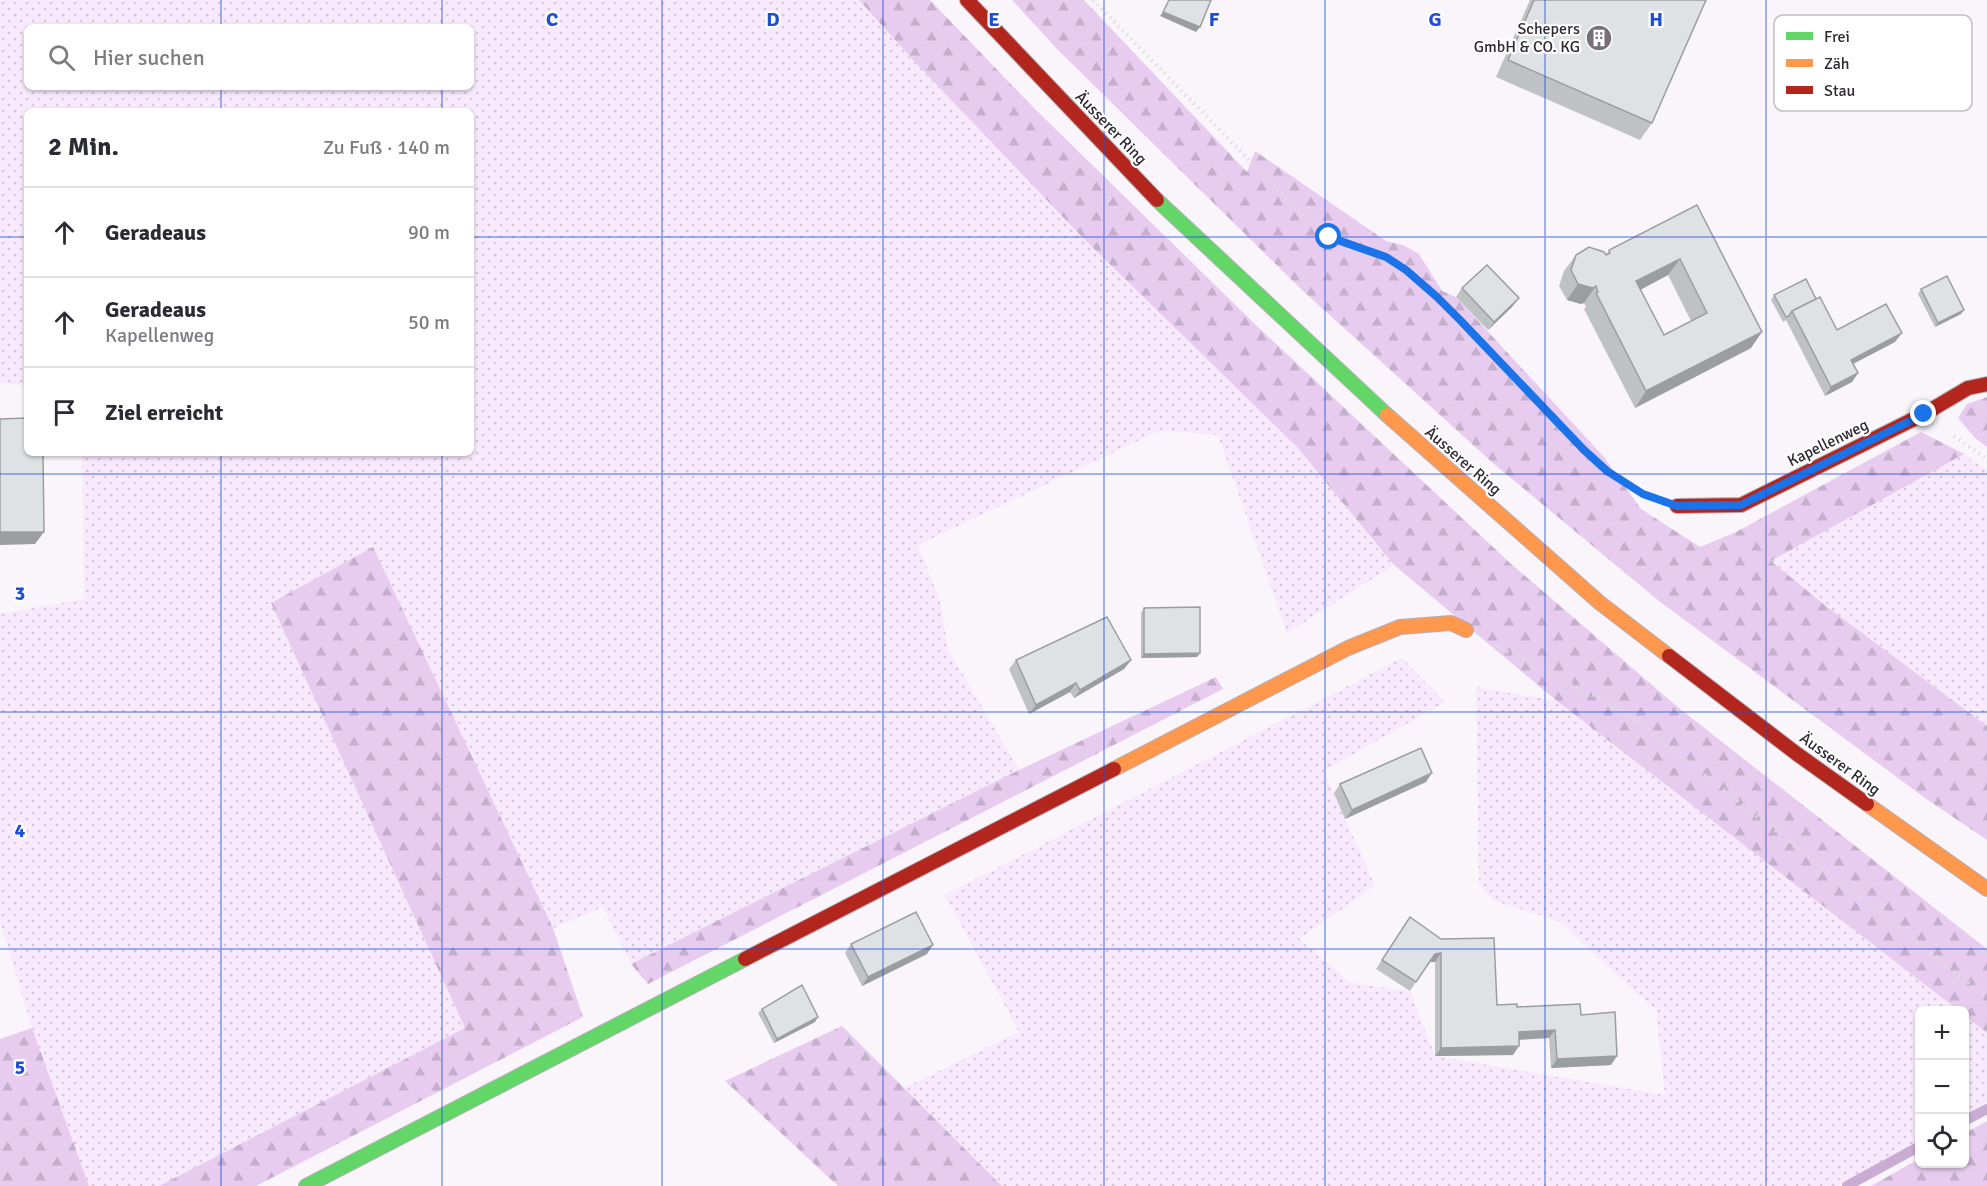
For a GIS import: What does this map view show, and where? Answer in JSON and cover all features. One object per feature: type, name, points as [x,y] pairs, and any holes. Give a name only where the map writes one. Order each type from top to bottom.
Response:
[{"type":"street","name":"Äusserer Ring","points":[[967,0],[1175,218],[1367,398],[1600,603],[1797,754],[1987,890]]},
{"type":"street","name":"Kapellenweg","points":[[1677,506],[1741,505],[1924,414],[1968,388],[1987,384]]},
{"type":"street","points":[[306,1186],[1348,648],[1401,627],[1451,623],[1466,630]]},
{"type":"path","points":[[1093,0],[1315,225],[1329,237],[1386,257],[1406,270],[1437,297],[1607,471],[1643,494],[1677,506]]},
{"type":"path","points":[[1466,630],[1621,709],[1987,998]]},
{"type":"shaded area","points":[[0,0],[859,0],[1082,237],[1297,447],[1394,565],[1287,633],[1218,435],[1161,430],[918,545],[940,601],[948,649],[1019,770],[631,964],[603,907],[553,928],[373,547],[271,603],[465,1028],[159,1186],[89,1186],[32,1028],[0,922],[0,614],[84,599],[82,456],[474,456],[474,108],[24,108],[24,385],[0,383]]},
{"type":"shaded area","points":[[1964,454],[1987,471],[1987,726],[1822,603],[1771,561]]},
{"type":"shaded area","points":[[1402,658],[1445,702],[1324,771],[1375,886],[1299,939],[1351,983],[1410,991],[1435,1056],[1665,1095],[1656,1010],[1558,921],[1492,900],[1479,884],[1476,687],[1557,701],[1953,1006],[1915,1006],[1915,1142],[1838,1186],[1002,1186],[904,1088],[1019,1032],[945,895]]},
{"type":"shaded area","points":[[1969,1020],[1987,1033],[1987,1102],[1969,1113]]},
{"type":"green space","points":[[859,0],[930,0],[1034,108],[1260,329],[1510,563],[1680,709],[1987,949],[1987,1033],[1969,1019],[1969,1006],[1953,1006],[1557,701],[1394,565],[1297,447],[1082,237]]},
{"type":"green space","points":[[1012,0],[1084,0],[1247,172],[1255,151],[1386,241],[1403,245],[1419,254],[1442,291],[1456,297],[1604,457],[1641,509],[1700,547],[1736,532],[1921,432],[1964,454],[1771,561],[1822,603],[1987,726],[1987,840],[1925,798],[1659,601],[1494,464],[1302,290],[1057,49]]},
{"type":"green space","points":[[1987,397],[1987,447],[1975,438],[1958,418],[1967,404]]},
{"type":"green space","points":[[373,547],[553,928],[583,1017],[256,1186],[159,1186],[465,1028],[271,603]]},
{"type":"green space","points":[[1216,677],[1223,689],[648,984],[631,964],[1019,770]]},
{"type":"green space","points":[[842,1026],[1002,1186],[838,1186],[725,1081]]},
{"type":"green space","points":[[32,1028],[89,1186],[0,1186],[0,1039]]},
{"type":"green space","points":[[1987,1121],[1987,1186],[1871,1186],[1915,1161],[1915,1168],[1969,1168],[1969,1131]]},
{"type":"building","points":[[1169,0],[1211,0],[1200,27],[1163,12]]},
{"type":"building","name":"Schepers GmbH & CO. KG","points":[[1534,0],[1706,0],[1652,123],[1508,60]]},
{"type":"building","points":[[1697,205],[1762,332],[1646,391],[1596,293],[1598,292],[1596,286],[1593,288],[1578,284],[1571,270],[1576,255],[1589,247],[1604,252],[1606,255],[1610,253],[1609,250]],"holes":[[[1680,259],[1707,313],[1664,335],[1636,281]]]},
{"type":"building","points":[[1487,265],[1519,298],[1494,322],[1462,288]]},
{"type":"building","points":[[1947,276],[1964,310],[1938,323],[1921,289]]},
{"type":"building","points":[[1806,279],[1816,299],[1792,311],[1786,317],[1774,295]]},
{"type":"building","points":[[1820,297],[1837,330],[1886,304],[1902,333],[1851,360],[1858,373],[1831,387],[1792,311]]},
{"type":"building","points":[[24,418],[24,456],[43,456],[44,532],[0,532],[0,419]]},
{"type":"building","points":[[1200,607],[1200,653],[1144,654],[1144,608]]},
{"type":"building","points":[[1107,617],[1131,660],[1080,690],[1076,683],[1036,705],[1016,660]]},
{"type":"building","points":[[1421,748],[1432,773],[1352,810],[1340,784]]},
{"type":"building","points":[[916,912],[933,945],[868,977],[851,944]]},
{"type":"building","points":[[1410,917],[1441,939],[1494,938],[1497,1005],[1517,1004],[1517,1007],[1580,1004],[1581,1015],[1615,1012],[1617,1056],[1557,1059],[1555,1030],[1519,1032],[1519,1046],[1441,1048],[1441,953],[1435,954],[1416,982],[1382,960]]},
{"type":"building","points":[[802,985],[818,1017],[777,1039],[762,1009]]},
{"type":"waterway","points":[[1969,1118],[1987,1109]]},
{"type":"waterway","points":[[1847,1186],[1915,1149]]},
{"type":"traffic: fast","points":[[1157,200],[1387,415]]},
{"type":"traffic: fast","points":[[306,1186],[745,959]]},
{"type":"traffic: slow","points":[[1387,415],[1600,603],[1669,656]]},
{"type":"traffic: slow","points":[[1114,769],[1348,648],[1400,627],[1451,623],[1466,630]]},
{"type":"traffic: slow","points":[[1867,804],[1987,889]]},
{"type":"traffic: jam","points":[[967,0],[1157,200]]},
{"type":"traffic: jam","points":[[1677,506],[1741,505],[1924,414],[1968,388],[1987,384]]},
{"type":"traffic: jam","points":[[1669,656],[1797,754],[1867,804]]},
{"type":"traffic: jam","points":[[745,959],[1114,769]]},
{"type":"place","name":"Schepers GmbH & CO. KG","points":[[1599,38]]},
{"type":"route","points":[[1329,237],[1386,257],[1406,270],[1437,297],[1607,471],[1643,494],[1677,506],[1741,505],[1924,414]]}]
